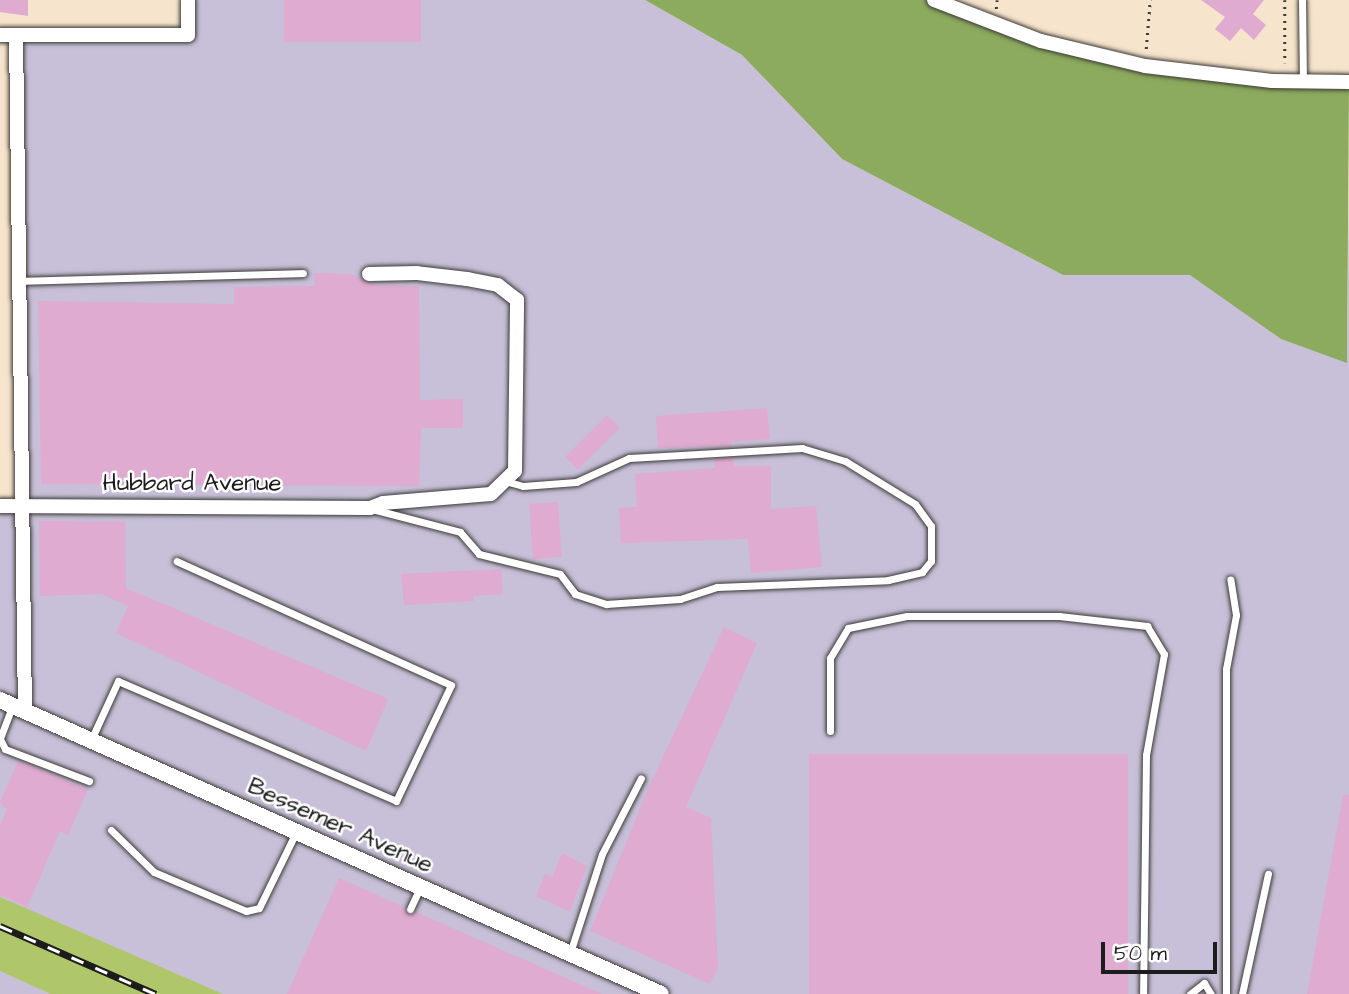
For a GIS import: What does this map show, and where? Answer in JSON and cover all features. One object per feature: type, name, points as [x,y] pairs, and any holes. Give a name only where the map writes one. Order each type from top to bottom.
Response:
[{"type":"street","points":[[0,35],[188,35],[188,0]]},
{"type":"street","points":[[934,0],[963,6],[1041,41],[1145,66],[1303,81],[1349,82]]},
{"type":"street","points":[[13,706],[21,506],[16,35]]},
{"type":"street","points":[[369,274],[417,273],[467,279],[498,285],[517,300],[515,471],[505,481]]},
{"type":"street","name":"Hubbard Avenue","points":[[0,506],[376,505],[491,494],[505,481]]},
{"type":"street","name":"Bessemer Avenue","points":[[13,706],[661,994]]},
{"type":"lane","points":[[1302,0],[1303,81]]},
{"type":"lane","points":[[19,281],[303,273]]},
{"type":"lane","points":[[376,505],[460,531],[479,554],[560,574],[575,594],[606,604],[680,598],[717,587],[888,580],[922,572],[930,561],[931,526],[915,504],[845,461],[802,448],[629,458],[576,482],[523,486],[505,481]]},
{"type":"lane","points":[[90,741],[118,681],[397,801],[451,685],[177,561]]},
{"type":"lane","points":[[1226,994],[1226,669],[1236,615],[1230,579]]},
{"type":"lane","points":[[830,731],[830,658],[848,628],[907,615],[1059,615],[1147,626],[1164,653],[1146,755],[1143,994]]},
{"type":"lane","points":[[13,706],[0,737],[5,748],[89,781]]},
{"type":"lane","points":[[570,953],[602,854],[641,778]]},
{"type":"lane","points":[[111,830],[154,872],[246,911],[259,908],[296,832]]},
{"type":"lane","points":[[1242,994],[1268,874]]},
{"type":"lane","points":[[410,909],[420,887]]},
{"type":"lane","points":[[1190,994],[1204,983],[1211,994]]},
{"type":"path","points":[[996,9],[998,0]]},
{"type":"path","points":[[1146,49],[1150,0]]},
{"type":"path","points":[[1285,0],[1285,63]]},
{"type":"shaded area","points":[[188,0],[645,0],[742,55],[842,159],[1063,275],[1190,274],[1281,339],[1347,362],[1349,193],[1349,994],[0,994],[0,506],[21,506],[16,35],[188,35]]},
{"type":"green space","points":[[645,0],[934,0],[1145,66],[1349,82],[1347,363],[1281,339],[1190,275],[1063,275],[842,159],[742,55]]},
{"type":"green space","points":[[0,897],[223,994],[51,994],[0,971]]},
{"type":"building","points":[[0,0],[28,0],[28,16],[0,12]]},
{"type":"building","points":[[284,0],[421,0],[421,42],[284,42]]},
{"type":"building","points":[[1201,0],[1264,0],[1253,14],[1266,25],[1254,40],[1241,28],[1230,41],[1215,29],[1225,17]]},
{"type":"building","points":[[314,273],[351,274],[374,285],[419,286],[420,400],[463,399],[463,428],[421,428],[419,486],[41,484],[38,301],[234,304],[234,287],[315,286]]},
{"type":"building","points":[[767,408],[770,439],[731,442],[732,446],[658,448],[656,416]]},
{"type":"building","points":[[607,415],[620,428],[578,469],[565,457]]},
{"type":"building","points":[[733,458],[734,466],[771,466],[771,509],[816,506],[822,567],[751,573],[748,539],[621,543],[619,508],[637,507],[635,474],[715,468],[714,459]]},
{"type":"building","points":[[558,502],[562,557],[533,559],[529,504]]},
{"type":"building","points":[[39,521],[125,522],[126,588],[388,699],[366,751],[116,633],[128,606],[102,594],[40,596]]},
{"type":"building","points":[[501,569],[503,594],[473,596],[474,601],[404,605],[401,574]]},
{"type":"building","points":[[724,627],[757,643],[686,807],[711,818],[718,967],[710,984],[590,931],[648,789]]},
{"type":"building","points":[[809,754],[1128,754],[1128,994],[809,994]]},
{"type":"building","points":[[18,761],[88,789],[68,835],[60,831],[27,907],[0,895],[0,825],[7,809],[0,802]]},
{"type":"building","points":[[1343,795],[1349,795],[1349,994],[1307,994]]},
{"type":"building","points":[[562,853],[587,866],[570,912],[536,896],[545,874],[552,877]]},
{"type":"building","points":[[339,878],[404,907],[408,915],[416,912],[602,994],[287,994]]},
{"type":"railway","points":[[0,926],[156,994]]}]
